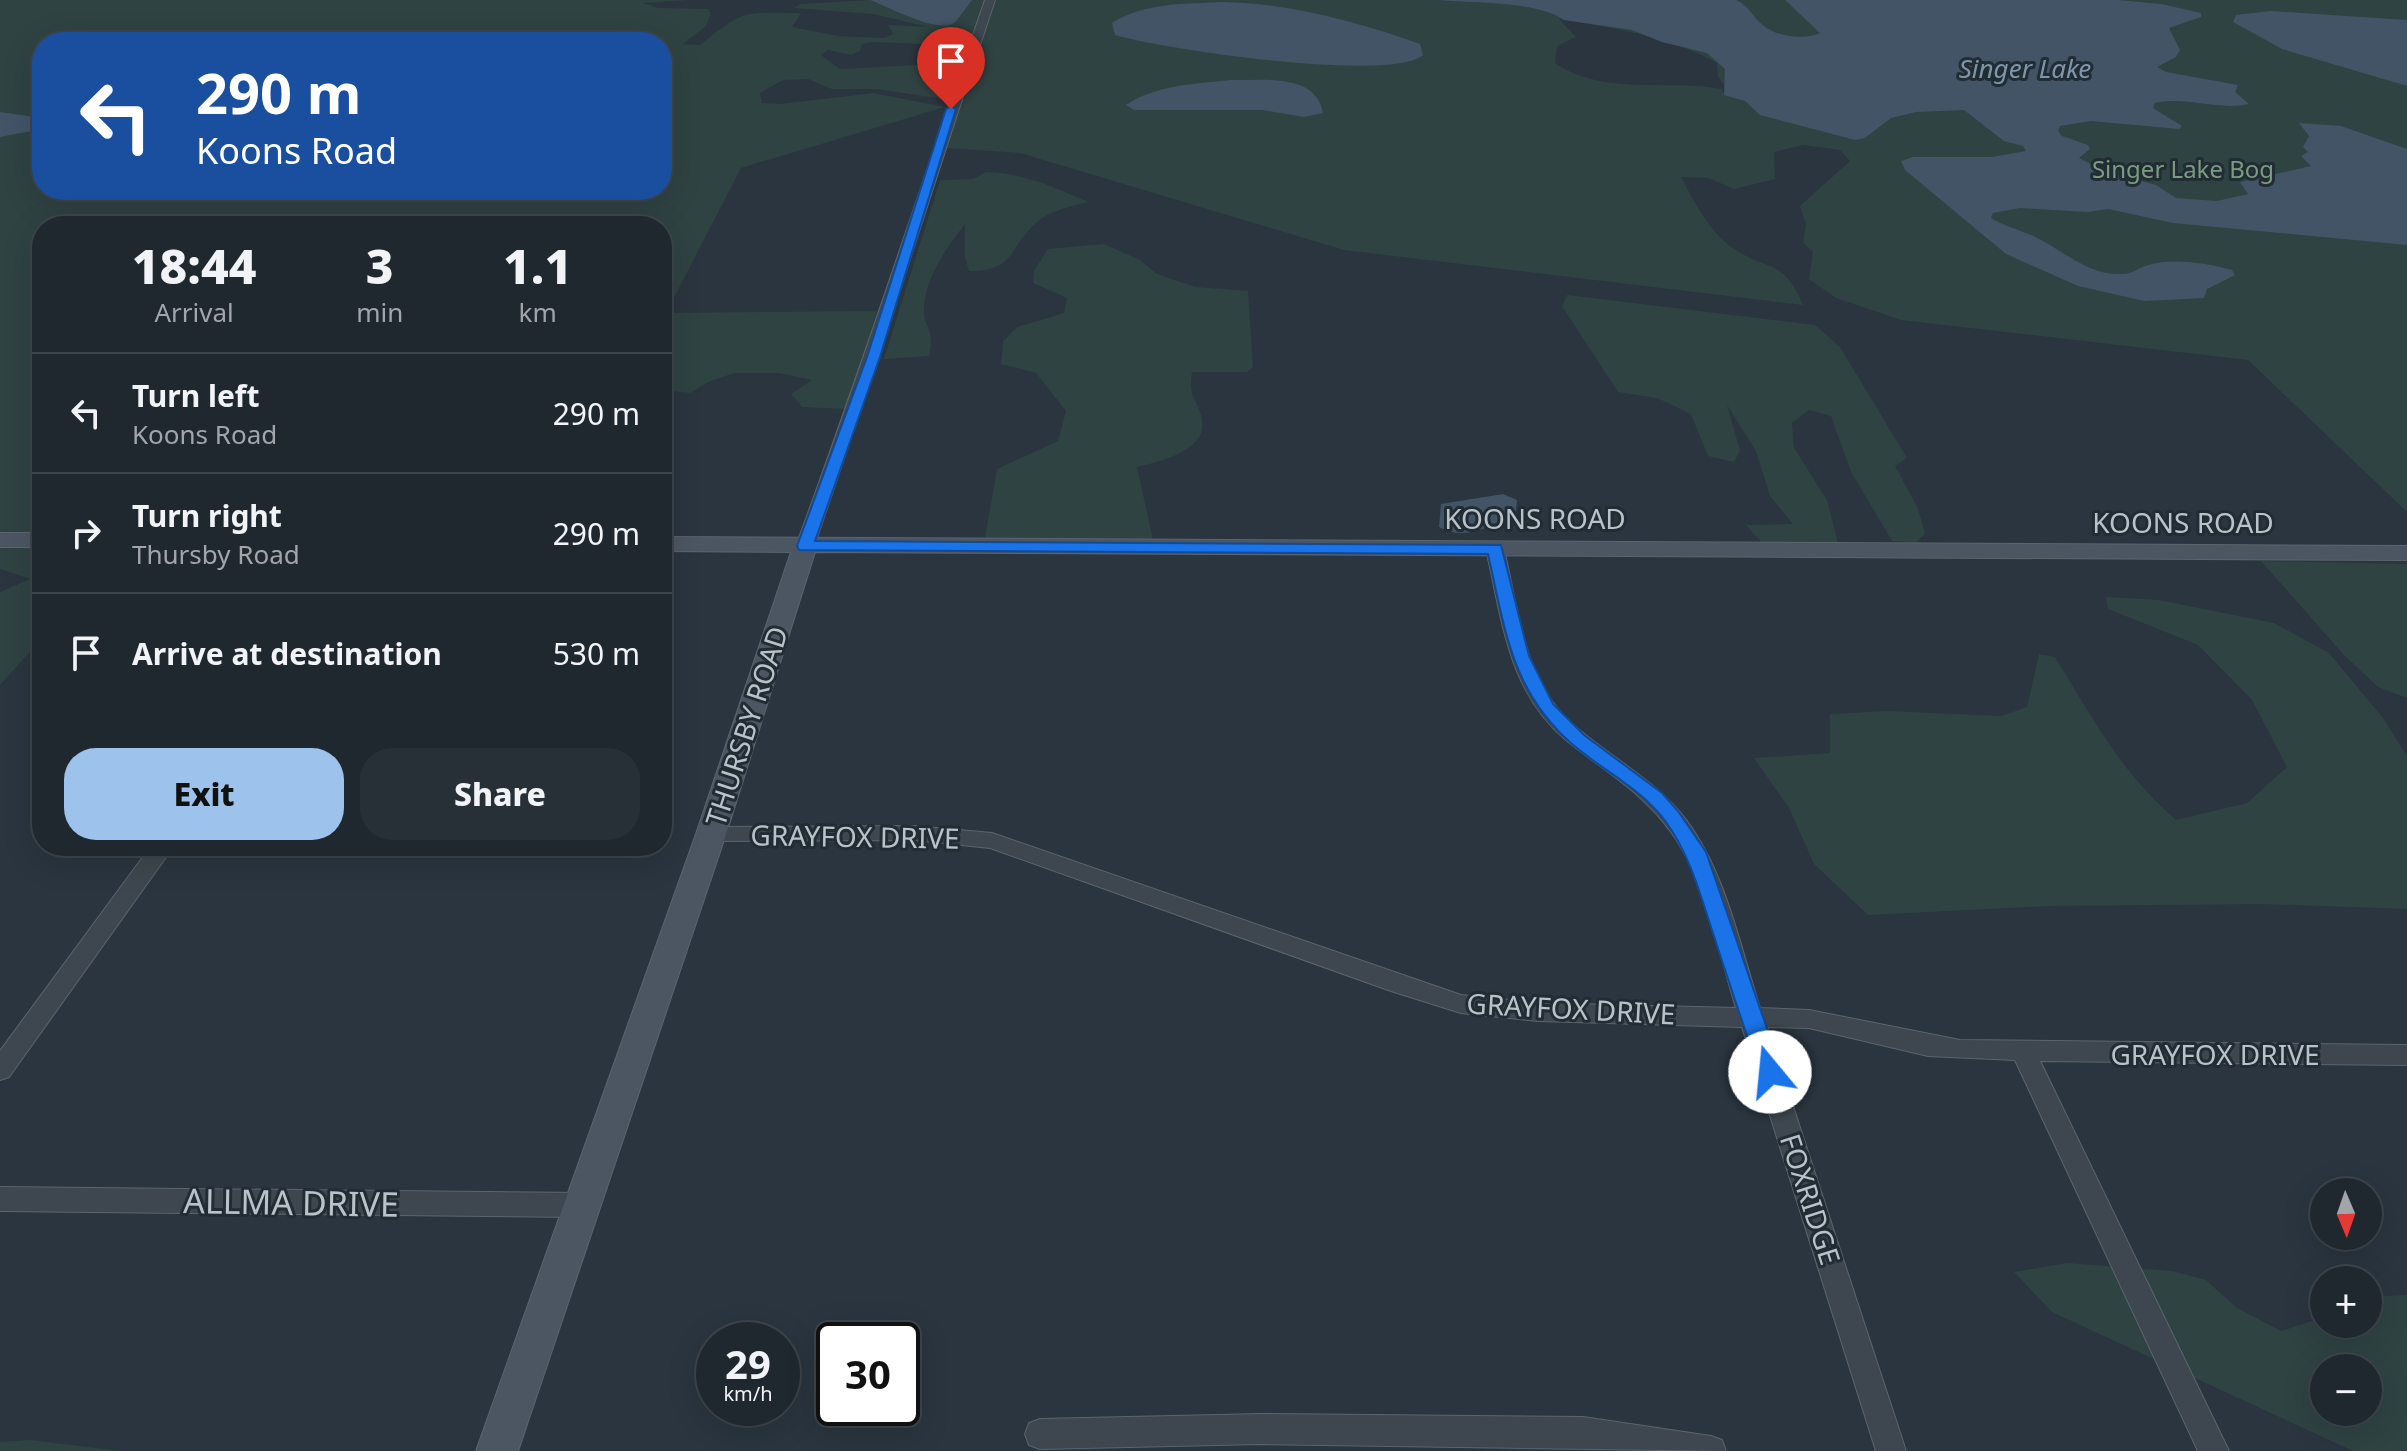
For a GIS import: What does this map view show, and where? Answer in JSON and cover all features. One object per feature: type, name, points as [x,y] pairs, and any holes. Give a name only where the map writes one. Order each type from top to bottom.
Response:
[{"type":"street","name":"THURSBY ROAD","points":[[497,1451],[711,834],[990,0]]},
{"type":"street","points":[[0,540],[32,540]]},
{"type":"street","name":"KOONS ROAD","points":[[672,544],[2407,553]]},
{"type":"street","name":"FOXRIDGE","points":[[1495,549],[1520,656],[1531,685],[1569,731],[1655,798],[1685,833],[1707,878],[1891,1451]]},
{"type":"street","name":"GRAYFOX DRIVE","points":[[711,834],[914,833],[992,841],[1399,985],[1461,1004],[1538,1012],[1753,1015],[1809,1019],[1928,1046],[2023,1052],[2407,1055]]},
{"type":"street","points":[[0,1070],[156,856]]},
{"type":"street","points":[[2023,1052],[2214,1451]]},
{"type":"street","name":"ALLMA DRIVE","points":[[0,1199],[582,1205]]},
{"type":"street","points":[[1040,1434],[1261,1429],[1583,1432],[1711,1451]]},
{"type":"green space","points":[[0,0],[689,0],[643,3],[658,8],[708,9],[711,13],[706,26],[683,44],[700,45],[727,24],[755,13],[801,13],[792,27],[838,36],[884,38],[893,34],[888,25],[929,27],[873,14],[794,8],[800,4],[870,0],[891,8],[957,17],[972,0],[986,0],[973,38],[950,32],[966,39],[965,46],[873,42],[862,44],[860,51],[851,55],[828,50],[821,55],[840,69],[917,65],[960,70],[950,100],[877,89],[832,89],[808,79],[783,80],[760,93],[762,103],[781,104],[873,93],[945,107],[741,168],[672,301],[672,216],[32,216],[32,533],[0,533]]},
{"type":"green space","name":"Singer Lake Bog","points":[[995,0],[2407,0],[2407,512],[2248,360],[1901,320],[1836,298],[1809,279],[1813,252],[1803,242],[1806,225],[1800,206],[1850,161],[1840,150],[1803,145],[1774,152],[1775,179],[1734,189],[1708,178],[1681,177],[1717,234],[1746,256],[1782,272],[1803,305],[1344,250],[1020,153],[945,148]],"holes":[[[1559,19],[1640,34],[1699,54],[1717,63],[1718,77],[1734,97],[1725,95],[1722,89],[1702,86],[1615,83],[1573,73],[1555,63],[1557,46],[1576,37]]]},
{"type":"green space","points":[[986,172],[1026,178],[1088,202],[1048,215],[1027,233],[1003,263],[984,270],[969,271],[965,257],[965,224],[944,253],[928,285],[924,308],[931,339],[929,356],[884,359],[940,180],[973,179]]},
{"type":"green space","points":[[1104,244],[1140,260],[1157,274],[1196,287],[1248,291],[1253,367],[1247,372],[1192,372],[1192,394],[1202,420],[1202,431],[1197,440],[1180,453],[1137,467],[1153,540],[984,543],[997,469],[1058,441],[1066,411],[1036,373],[1001,364],[1003,341],[1017,327],[1064,313],[1067,298],[1033,283],[1034,271],[1048,249]]},
{"type":"green space","points":[[1567,295],[1815,325],[1840,347],[1907,458],[1895,466],[1917,506],[1925,533],[1916,543],[1892,541],[1851,472],[1831,416],[1809,410],[1792,423],[1794,448],[1827,500],[1838,543],[1763,544],[1746,525],[1793,524],[1770,496],[1756,451],[1727,405],[1740,451],[1734,462],[1708,456],[1691,414],[1657,398],[1618,392],[1562,306]]},
{"type":"green space","points":[[877,311],[846,409],[802,407],[791,394],[812,380],[779,373],[734,373],[708,382],[690,393],[672,391],[672,313]]},
{"type":"green space","points":[[0,546],[32,547],[32,649],[0,685],[0,592],[30,579],[0,569]]},
{"type":"green space","points":[[2261,561],[2407,564],[2407,698],[2378,687],[2343,654]]},
{"type":"green space","points":[[2106,597],[2159,600],[2274,623],[2329,653],[2383,718],[2407,756],[2407,909],[2261,904],[2051,906],[1868,915],[1814,864],[1789,808],[1754,758],[1830,753],[1830,714],[1888,711],[2001,716],[2027,707],[2039,654],[2055,657],[2123,764],[2176,820],[2247,803],[2287,767],[2252,700],[2198,645],[2108,609]]},
{"type":"green space","points":[[2067,1263],[2172,1271],[2206,1280],[2237,1308],[2281,1331],[2310,1322],[2310,1338],[2382,1338],[2382,1296],[2407,1295],[2407,1451],[2353,1451],[2052,1312],[2014,1272]]},
{"type":"green space","points":[[29,1440],[121,1451],[0,1451],[0,1442]]},
{"type":"water","points":[[870,0],[972,0],[952,24],[944,26],[923,22]]},
{"type":"water","name":"Singer Lake","points":[[1437,0],[1736,0],[1770,30],[1800,37],[1820,33],[1785,0],[2118,0],[2161,4],[2201,13],[2201,17],[2169,28],[2180,50],[2176,57],[2157,67],[2166,72],[2238,85],[2235,92],[2249,104],[2155,103],[2153,108],[2182,126],[2179,129],[2091,121],[2060,126],[2058,131],[2062,136],[2088,145],[2090,149],[2079,158],[2104,171],[2156,185],[2176,198],[2217,201],[2248,194],[2240,182],[2311,166],[2301,156],[2308,152],[2303,147],[2309,136],[2299,123],[2341,126],[2407,149],[2407,245],[2173,223],[2108,209],[2087,212],[2020,208],[1993,213],[1991,218],[1996,221],[2042,240],[2097,271],[2126,274],[2155,263],[2177,261],[2222,267],[2232,270],[2235,275],[2207,289],[2204,298],[2144,301],[2078,286],[2006,254],[1905,170],[1901,161],[1913,157],[1992,157],[2026,151],[2023,146],[2004,141],[1964,110],[1916,112],[1891,118],[1865,138],[1855,140],[1760,115],[1745,101],[1724,95],[1725,69],[1707,53],[1662,42],[1632,30],[1564,20],[1538,9]]},
{"type":"water","points":[[1224,2],[1273,6],[1348,21],[1420,44],[1423,55],[1402,63],[1367,66],[1274,61],[1140,41],[1115,35],[1112,23],[1152,8]]},
{"type":"water","points":[[2271,11],[2407,20],[2407,86],[2282,49],[2233,22],[2236,15]]},
{"type":"water","points":[[1230,80],[1272,80],[1299,85],[1318,100],[1323,113],[1304,117],[1263,110],[1134,110],[1126,105],[1163,89]]},
{"type":"water","points":[[0,112],[32,117],[32,131],[0,137]]},
{"type":"water","points":[[1503,494],[1517,500],[1516,511],[1498,522],[1479,530],[1459,533],[1439,527],[1441,504]]},
{"type":"route","points":[[951,109],[873,357],[805,546],[1495,549],[1520,656],[1531,685],[1546,708],[1578,739],[1655,798],[1672,815],[1696,852],[1770,1072]]}]
